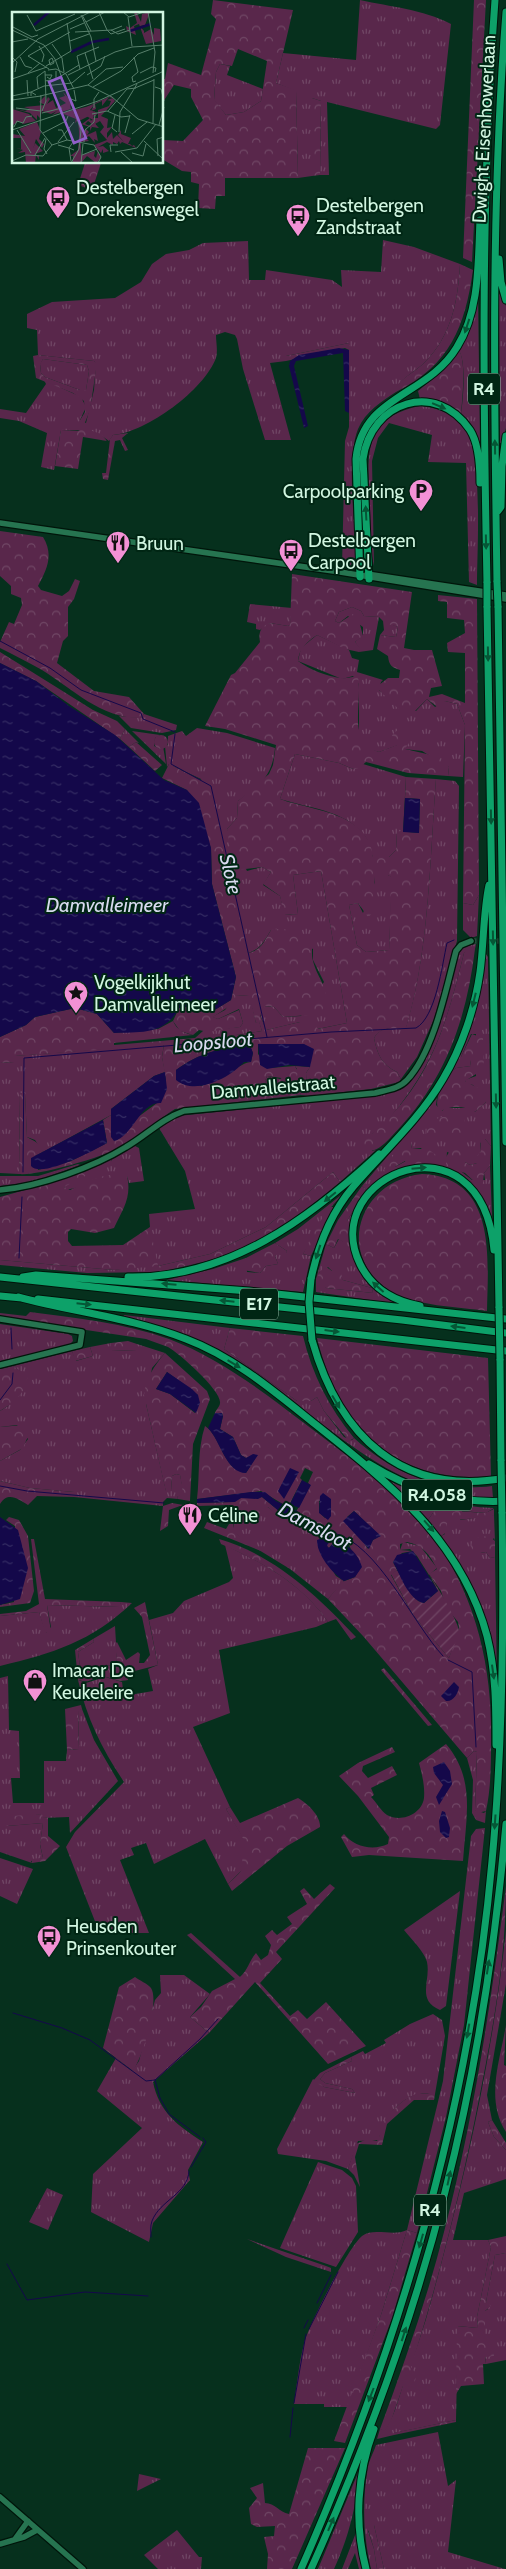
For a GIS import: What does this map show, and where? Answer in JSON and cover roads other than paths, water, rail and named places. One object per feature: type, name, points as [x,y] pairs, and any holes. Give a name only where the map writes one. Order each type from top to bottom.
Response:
[{"type":"highway","name":"Dwight Eisenhowerlaan","points":[[480,278],[480,217],[485,206],[488,104],[495,0]]},
{"type":"highway","name":"Dwight Eisenhowerlaan","points":[[497,281],[499,254],[494,247],[496,154],[506,12]]},
{"type":"highway","name":"R4","points":[[301,2569],[358,2430],[410,2279],[435,2189],[455,2100],[485,1926],[499,1773],[503,1674],[502,1512],[487,583],[480,278]]},
{"type":"highway","points":[[360,575],[356,459],[362,433],[367,424],[381,409],[430,378],[448,361],[458,347],[468,323],[480,278]]},
{"type":"highway","name":"R4","points":[[497,281],[496,513],[504,897],[506,1142]]},
{"type":"highway","points":[[497,281],[506,300]]},
{"type":"highway","points":[[369,577],[363,459],[365,443],[371,430],[386,414],[402,406],[431,403],[443,407],[464,422],[474,439],[479,463],[481,494],[485,502]]},
{"type":"highway","points":[[496,513],[501,507],[502,466],[506,436]]},
{"type":"highway","points":[[492,872],[486,900],[480,973],[463,1035],[443,1078],[425,1106],[353,1188],[341,1205],[321,1242],[311,1279],[309,1302],[312,1340],[324,1378],[341,1410],[362,1436],[391,1460],[419,1474],[455,1482],[479,1482],[506,1478]]},
{"type":"highway","points":[[67,1278],[158,1276],[186,1271],[238,1255],[286,1230],[314,1210],[402,1134]]},
{"type":"highway","points":[[461,1314],[396,1299],[377,1287],[364,1272],[358,1259],[354,1232],[358,1211],[369,1193],[387,1178],[408,1169],[428,1168],[457,1176],[474,1190],[485,1208],[498,1264]]},
{"type":"highway","points":[[12,1278],[36,1275],[250,1291],[506,1319]]},
{"type":"highway","name":"E17","points":[[0,1277],[506,1333]]},
{"type":"highway","name":"E17","points":[[0,1296],[506,1351]]},
{"type":"highway","points":[[18,1297],[161,1330],[201,1346],[250,1374],[342,1445],[415,1510],[437,1535],[456,1563],[468,1587],[487,1637],[492,1666],[499,1773]]},
{"type":"highway","name":"R4.058","points":[[342,1445],[384,1473],[432,1493],[469,1501],[506,1501]]},
{"type":"highway","name":"R4","points":[[363,2455],[375,2412],[409,2318],[446,2190],[478,2037],[495,1925],[506,1824]]},
{"type":"highway","points":[[312,2569],[363,2455]]},
{"type":"highway","points":[[363,2455],[358,2512],[366,2569]]},
{"type":"street","points":[[0,523],[360,575],[506,599]]},
{"type":"street","points":[[369,577],[506,595]]},
{"type":"street","name":"Damvalleistraat","points":[[0,1190],[33,1185],[116,1154],[162,1120],[184,1111],[375,1093],[400,1085],[407,1080],[442,1010],[456,952],[460,945],[471,941]]},
{"type":"street","points":[[0,1320],[82,1332],[80,1345],[0,1365]]},
{"type":"street","points":[[0,2496],[83,2569]]},
{"type":"street","points":[[15,2538],[28,2521]]},
{"type":"street","points":[[0,2544],[15,2538],[24,2537],[37,2530]]},
{"type":"water","points":[[339,348],[349,350],[349,413],[345,411],[343,353],[296,361],[294,366],[308,426],[304,428],[289,366],[290,361],[299,355]]},
{"type":"water","name":"Damvalleimeer","points":[[0,663],[36,681],[69,706],[115,735],[164,780],[187,790],[199,803],[211,848],[212,884],[236,977],[231,1000],[213,1011],[202,1012],[196,1005],[179,1008],[167,1023],[159,1028],[143,1032],[114,1033],[97,1014],[75,1008],[35,1017],[26,1025],[0,1037]]},
{"type":"water","points":[[405,798],[420,799],[419,833],[403,832]]},
{"type":"water","points":[[258,1044],[304,1044],[314,1049],[310,1067],[289,1065],[267,1069],[260,1065]]},
{"type":"water","points":[[250,1045],[253,1053],[251,1062],[244,1062],[221,1079],[202,1086],[184,1084],[176,1080],[176,1070],[193,1059],[220,1049]]},
{"type":"water","points":[[165,1072],[167,1089],[161,1103],[147,1108],[121,1138],[114,1141],[111,1137],[111,1109],[154,1076]]},
{"type":"water","points":[[103,1120],[107,1143],[80,1157],[56,1166],[37,1169],[31,1166],[31,1158]]},
{"type":"water","points":[[167,1372],[198,1395],[200,1403],[196,1413],[170,1394],[156,1389]]},
{"type":"water","points":[[215,1413],[222,1413],[220,1429],[233,1437],[241,1455],[246,1458],[253,1454],[258,1455],[246,1473],[239,1472],[233,1468],[208,1428]]},
{"type":"water","points":[[290,1468],[299,1472],[284,1499],[278,1491]]},
{"type":"water","points":[[302,1480],[311,1485],[299,1508],[290,1504]]},
{"type":"water","points":[[265,1492],[276,1501],[297,1511],[319,1528],[335,1533],[360,1561],[362,1567],[355,1577],[344,1581],[330,1568],[322,1557],[317,1540],[328,1536],[332,1537],[327,1546],[329,1548],[336,1539],[334,1535],[322,1533],[298,1523],[299,1519],[285,1516],[262,1497],[258,1499],[241,1498],[235,1502],[197,1503],[197,1499]]},
{"type":"water","points":[[323,1493],[331,1499],[331,1516],[328,1520],[319,1513],[320,1496]]},
{"type":"water","points":[[354,1511],[381,1536],[373,1540],[369,1549],[343,1521]]},
{"type":"water","points":[[0,1517],[18,1530],[28,1568],[20,1599],[0,1605]]},
{"type":"water","points":[[413,1551],[438,1591],[424,1603],[418,1601],[409,1592],[393,1562],[397,1555]]},
{"type":"water","points":[[454,1682],[459,1687],[458,1692],[453,1699],[446,1701],[441,1696]]},
{"type":"water","points":[[444,1762],[450,1771],[452,1784],[439,1805],[436,1797],[443,1785],[434,1773],[433,1767]]},
{"type":"water","points":[[442,1811],[445,1812],[450,1828],[449,1837],[446,1838],[440,1832],[439,1821]]},
{"type":"waterway","name":"Slote","points":[[0,641],[50,668],[81,690],[141,713],[143,719],[175,732]]},
{"type":"waterway","name":"Slote","points":[[175,734],[171,764],[211,786],[267,1037]]},
{"type":"waterway","name":"Loopsloot","points":[[23,1172],[24,1058],[331,1032],[416,1028],[429,1013],[437,990],[447,943],[454,940]]},
{"type":"waterway","name":"Loopsloot","points":[[19,1258],[22,1197]]},
{"type":"waterway","name":"Loopsloot","points":[[11,1328],[12,1349]]},
{"type":"waterway","name":"Loopsloot","points":[[0,1400],[12,1384],[13,1373]]},
{"type":"waterway","name":"Damsloot","points":[[0,1486],[27,1491],[164,1503]]},
{"type":"waterway","name":"Damsloot","points":[[334,1533],[350,1540],[380,1568],[443,1656]]},
{"type":"waterway","name":"Damsloot","points":[[448,1660],[472,1672],[476,1747]]},
{"type":"waterway","points":[[13,2013],[62,2028],[90,2040],[146,2081],[155,2080],[200,2039],[218,2019]]},
{"type":"waterway","points":[[155,2080],[160,2098],[169,2114],[200,2137]]},
{"type":"waterway","points":[[191,2167],[206,2142],[203,2138]]},
{"type":"waterway","points":[[151,2237],[151,2223],[156,2214],[184,2186],[189,2171]]},
{"type":"waterway","points":[[7,2264],[27,2300],[85,2292],[148,2296]]},
{"type":"waterway","points":[[309,2329],[338,2272]]},
{"type":"waterway","points":[[317,2303],[331,2275]]},
{"type":"waterway","points":[[304,2328],[308,2320]]},
{"type":"waterway","points":[[294,2403],[306,2334]]},
{"type":"waterway","points":[[290,2437],[293,2408]]},
{"type":"tunnel","points":[[471,941],[506,941]]},
{"type":"place","name":"Destelbergen Dorekenswegel","points":[[58,219]]},
{"type":"place","name":"Destelbergen Zandstraat","points":[[298,237]]},
{"type":"place","name":"Carpoolparking","points":[[421,512]]},
{"type":"place","name":"Bruun","points":[[118,564]]},
{"type":"place","name":"Destelbergen Carpool","points":[[291,572]]},
{"type":"place","name":"Vogelkijkhut Damvalleimeer","points":[[76,1014]]},
{"type":"place","name":"Céline","points":[[190,1536]]},
{"type":"place","name":"Imacar De Keukeleire","points":[[35,1702]]},
{"type":"place","name":"Heusden Prinsenkouter","points":[[49,1958]]}]
